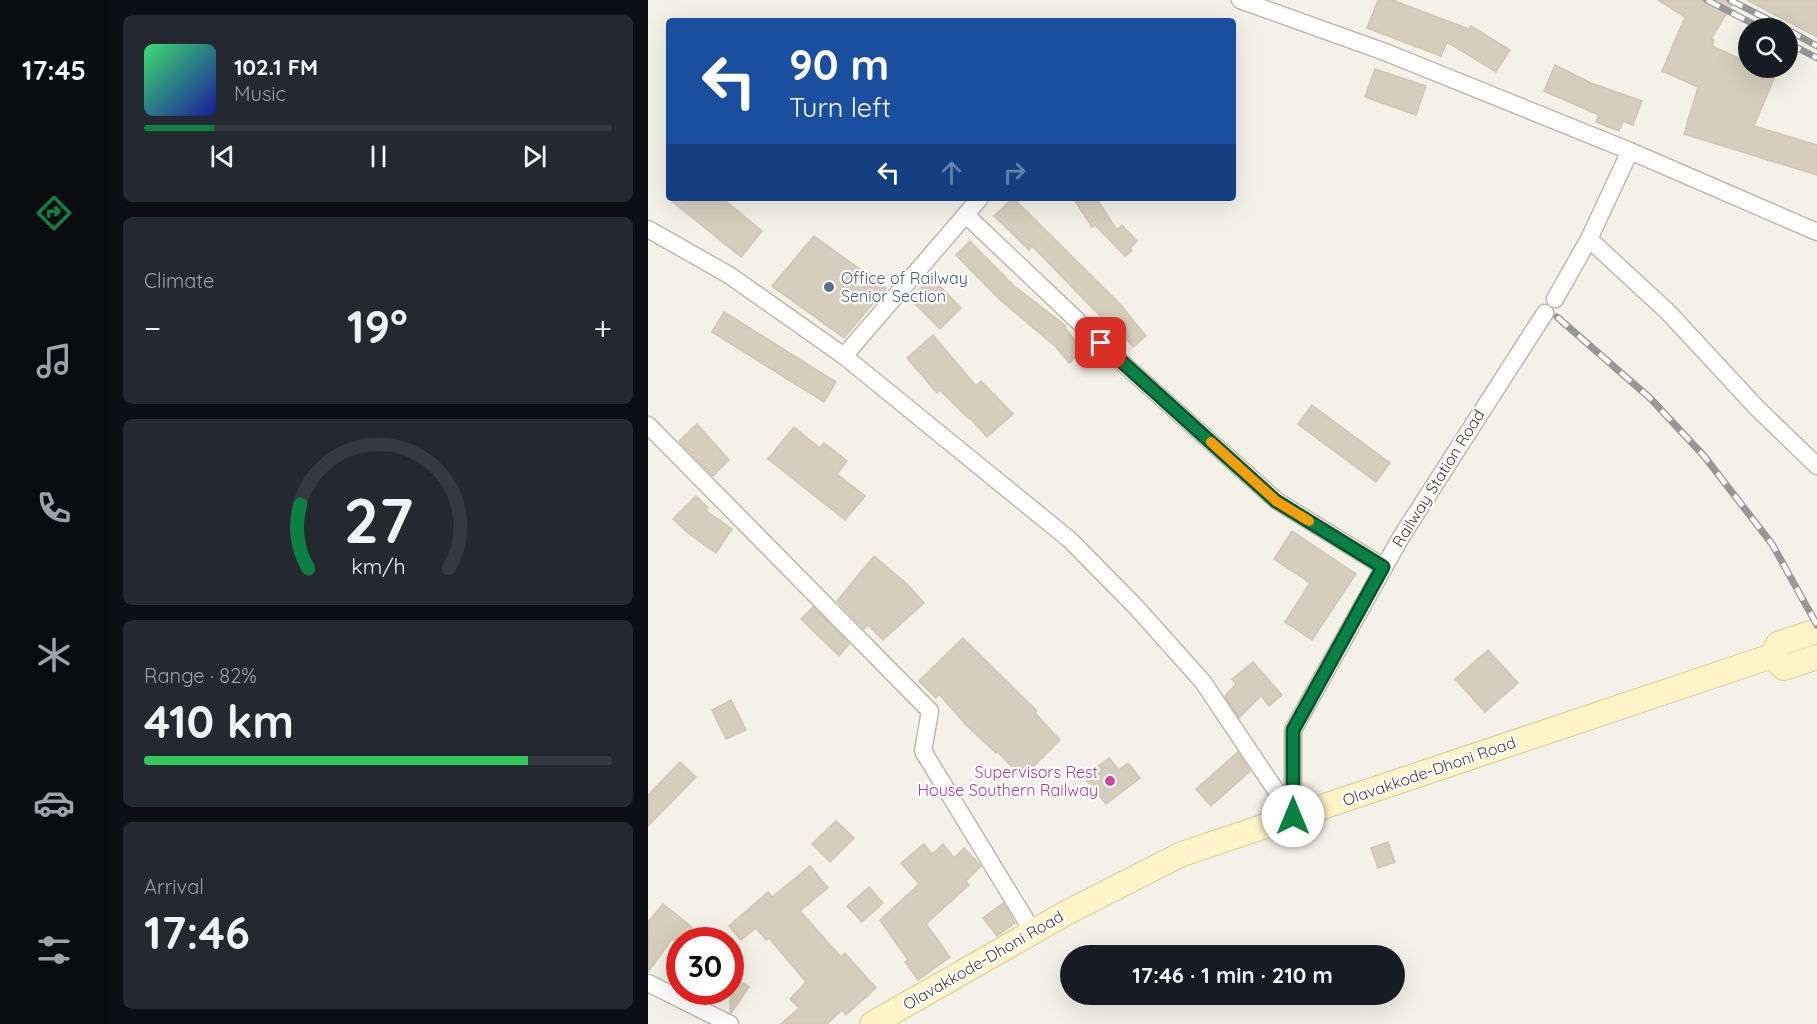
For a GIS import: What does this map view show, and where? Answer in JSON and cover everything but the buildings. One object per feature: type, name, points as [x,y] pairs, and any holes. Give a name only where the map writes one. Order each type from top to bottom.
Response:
[{"type":"main road","name":"Olavakkode-Dhoni Road","points":[[872,1024],[1033,932],[1182,854],[1772,656],[1779,644],[1817,631]]},
{"type":"main road","points":[[1772,656],[1784,668],[1817,657]]},
{"type":"street","points":[[1240,0],[1385,52],[1630,151],[1817,232]]},
{"type":"street","points":[[1555,299],[1589,239],[1630,151]]},
{"type":"street","points":[[844,356],[978,201]]},
{"type":"street","points":[[966,215],[1118,359],[1276,501],[1383,567]]},
{"type":"street","points":[[648,229],[729,275],[844,356],[1070,540],[1203,682],[1293,816]]},
{"type":"street","points":[[1589,239],[1668,312],[1757,408],[1817,466]]},
{"type":"street","name":"Railway Station Road","points":[[1293,816],[1293,730],[1383,567],[1469,428],[1545,313]]},
{"type":"street","points":[[648,425],[930,711],[923,751],[1033,932]]},
{"type":"street","points":[[648,983],[730,1024]]},
{"type":"railway","points":[[1707,0],[1742,18]]},
{"type":"railway","points":[[1730,0],[1765,18]]},
{"type":"railway","points":[[1798,36],[1817,46]]},
{"type":"railway","points":[[1798,48],[1817,58]]},
{"type":"railway","points":[[1557,317],[1650,398],[1704,456],[1772,544],[1817,625]]},
{"type":"slow traffic","points":[[1211,442],[1276,501],[1309,521]]},
{"type":"place","name":"Office of Railway Senior Section","points":[[829,287]]},
{"type":"place","name":"Supervisors Rest House Southern Railway","points":[[1110,781]]},
{"type":"route","points":[[1101,343],[1276,501],[1383,567],[1293,730],[1293,816]]}]
